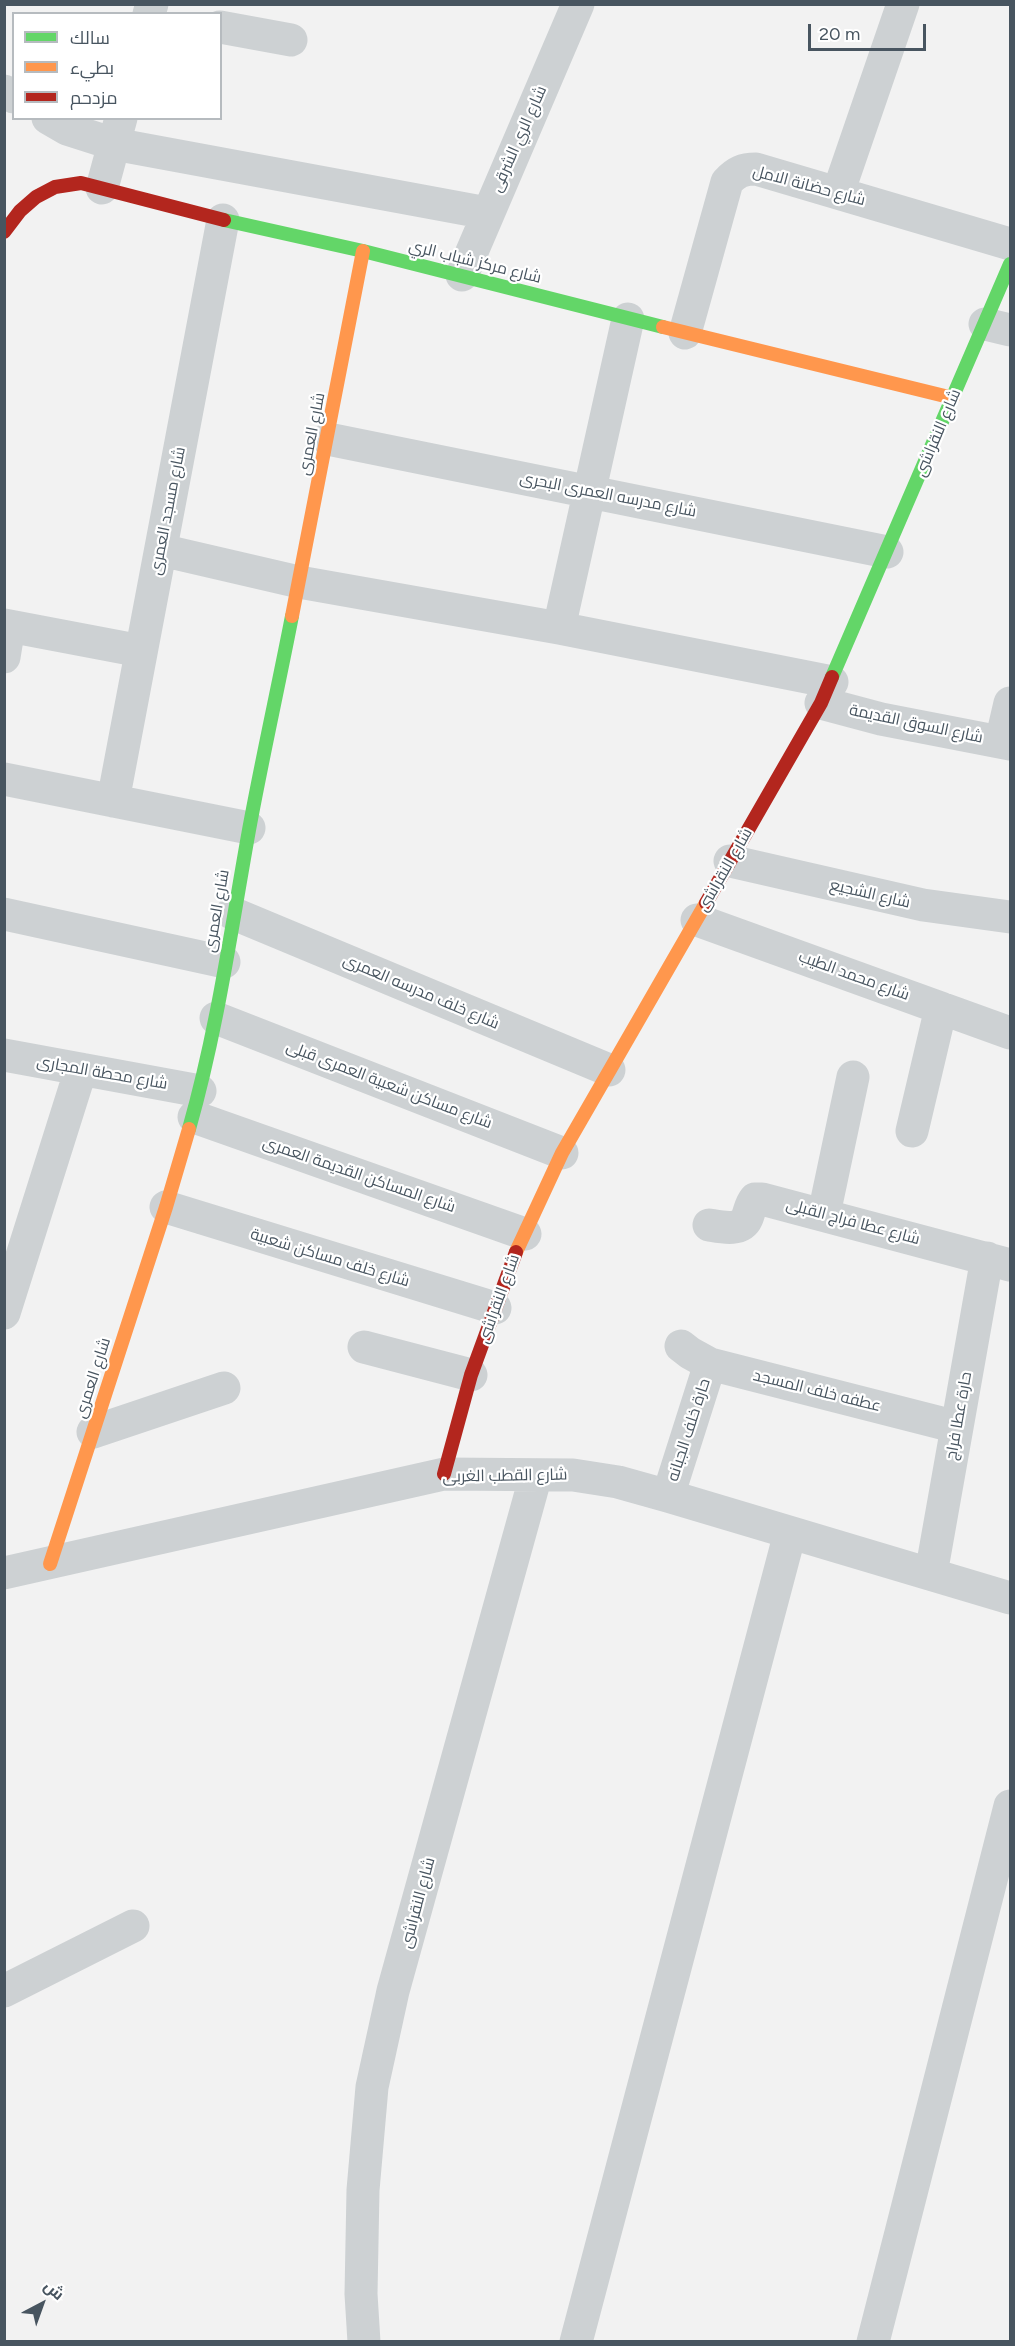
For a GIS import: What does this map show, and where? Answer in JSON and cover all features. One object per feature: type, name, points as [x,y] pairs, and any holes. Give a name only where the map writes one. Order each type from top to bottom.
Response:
[{"type":"street","name":"شارع الري الشرقى","points":[[462,275],[578,4]]},
{"type":"street","points":[[838,193],[903,4]]},
{"type":"street","points":[[222,27],[291,40]]},
{"type":"street","points":[[51,120],[67,129],[118,131],[487,213]]},
{"type":"street","points":[[102,189],[118,131]]},
{"type":"street","name":"شارع حضانة الامل","points":[[685,333],[723,192],[734,173],[744,169],[756,169],[1011,244]]},
{"type":"street","name":"شارع مركز شباب الري","points":[[4,232],[22,208],[38,194],[59,184],[81,183],[223,220],[462,275],[628,319],[953,398]]},
{"type":"street","name":"شارع مسجد العمرى","points":[[113,801],[223,220]]},
{"type":"street","name":"شارع العمرى","points":[[50,1564],[166,1208],[197,1104],[216,1018],[232,913],[328,439],[363,251]]},
{"type":"street","name":"شارع النقراشى","points":[[444,1474],[471,1375],[512,1260],[562,1153],[826,692],[953,398],[998,327],[1011,264]]},
{"type":"street","points":[[559,628],[628,319]]},
{"type":"street","name":"شارع مدرسه العمرى البحرى","points":[[328,439],[887,552]]},
{"type":"street","name":"شارع السوق القديمة","points":[[160,550],[299,582],[559,628],[826,692],[881,719],[1006,743]]},
{"type":"street","points":[[6,636],[141,651]]},
{"type":"street","points":[[1006,743],[1011,703]]},
{"type":"street","points":[[4,779],[249,828]]},
{"type":"street","name":"شارع الشجيع","points":[[730,861],[923,905],[1011,917]]},
{"type":"street","name":"شارع خلف مدرسه العمرى","points":[[232,913],[609,1070]]},
{"type":"street","points":[[4,914],[224,962]]},
{"type":"street","name":"شارع محمد الطيب","points":[[697,920],[1011,1033]]},
{"type":"street","points":[[912,1131],[941,1008]]},
{"type":"street","name":"شارع مساكن شعبية العمرى قبلى","points":[[216,1018],[562,1153]]},
{"type":"street","name":"شارع محطة المجارى","points":[[4,1055],[81,1069],[197,1104]]},
{"type":"street","points":[[4,1313],[81,1069]]},
{"type":"street","points":[[824,1214],[853,1077]]},
{"type":"street","name":"شارع المساكن القديمة العمرى","points":[[197,1104],[525,1234]]},
{"type":"street","name":"شارع عطا فراج القبلى","points":[[709,1225],[723,1227],[741,1225],[746,1221],[751,1203],[755,1199],[762,1199],[999,1261]]},
{"type":"street","name":"شارع خلف مساكن شعبية","points":[[166,1208],[495,1308]]},
{"type":"street","name":"حارة عطا فراج","points":[[931,1574],[957,1427],[999,1261]]},
{"type":"street","name":"عطفه خلف المسجد","points":[[681,1346],[710,1364],[957,1427]]},
{"type":"street","points":[[364,1347],[471,1375]]},
{"type":"street","name":"حارة خلف الجبانه","points":[[668,1496],[710,1364]]},
{"type":"street","points":[[93,1432],[224,1388]]},
{"type":"street","name":"شارع القطب الغربى","points":[[4,1573],[444,1474],[536,1475],[584,1477],[618,1482],[1011,1598]]},
{"type":"street","name":"شارع النقراشى","points":[[364,2342],[361,2294],[363,2190],[372,2087],[393,1991],[536,1475]]},
{"type":"street","points":[[576,2342],[790,1533]]},
{"type":"street","points":[[873,2342],[1011,1806]]},
{"type":"street","points":[[4,1991],[133,1926]]},
{"type":"traffic: fast","points":[[224,220],[363,251],[663,327]]},
{"type":"traffic: fast","points":[[832,677],[1010,264]]},
{"type":"traffic: fast","points":[[189,1129],[216,1018],[254,803],[292,616]]},
{"type":"traffic: slow","points":[[292,616],[363,251]]},
{"type":"traffic: slow","points":[[663,327],[953,398]]},
{"type":"traffic: slow","points":[[516,1252],[562,1153],[706,903]]},
{"type":"traffic: slow","points":[[50,1564],[166,1207],[189,1129]]},
{"type":"traffic: jam","points":[[4,232],[20,211],[36,197],[55,187],[81,183],[224,220]]},
{"type":"traffic: jam","points":[[706,903],[821,703],[832,677]]},
{"type":"traffic: jam","points":[[444,1474],[471,1375],[516,1252]]}]
